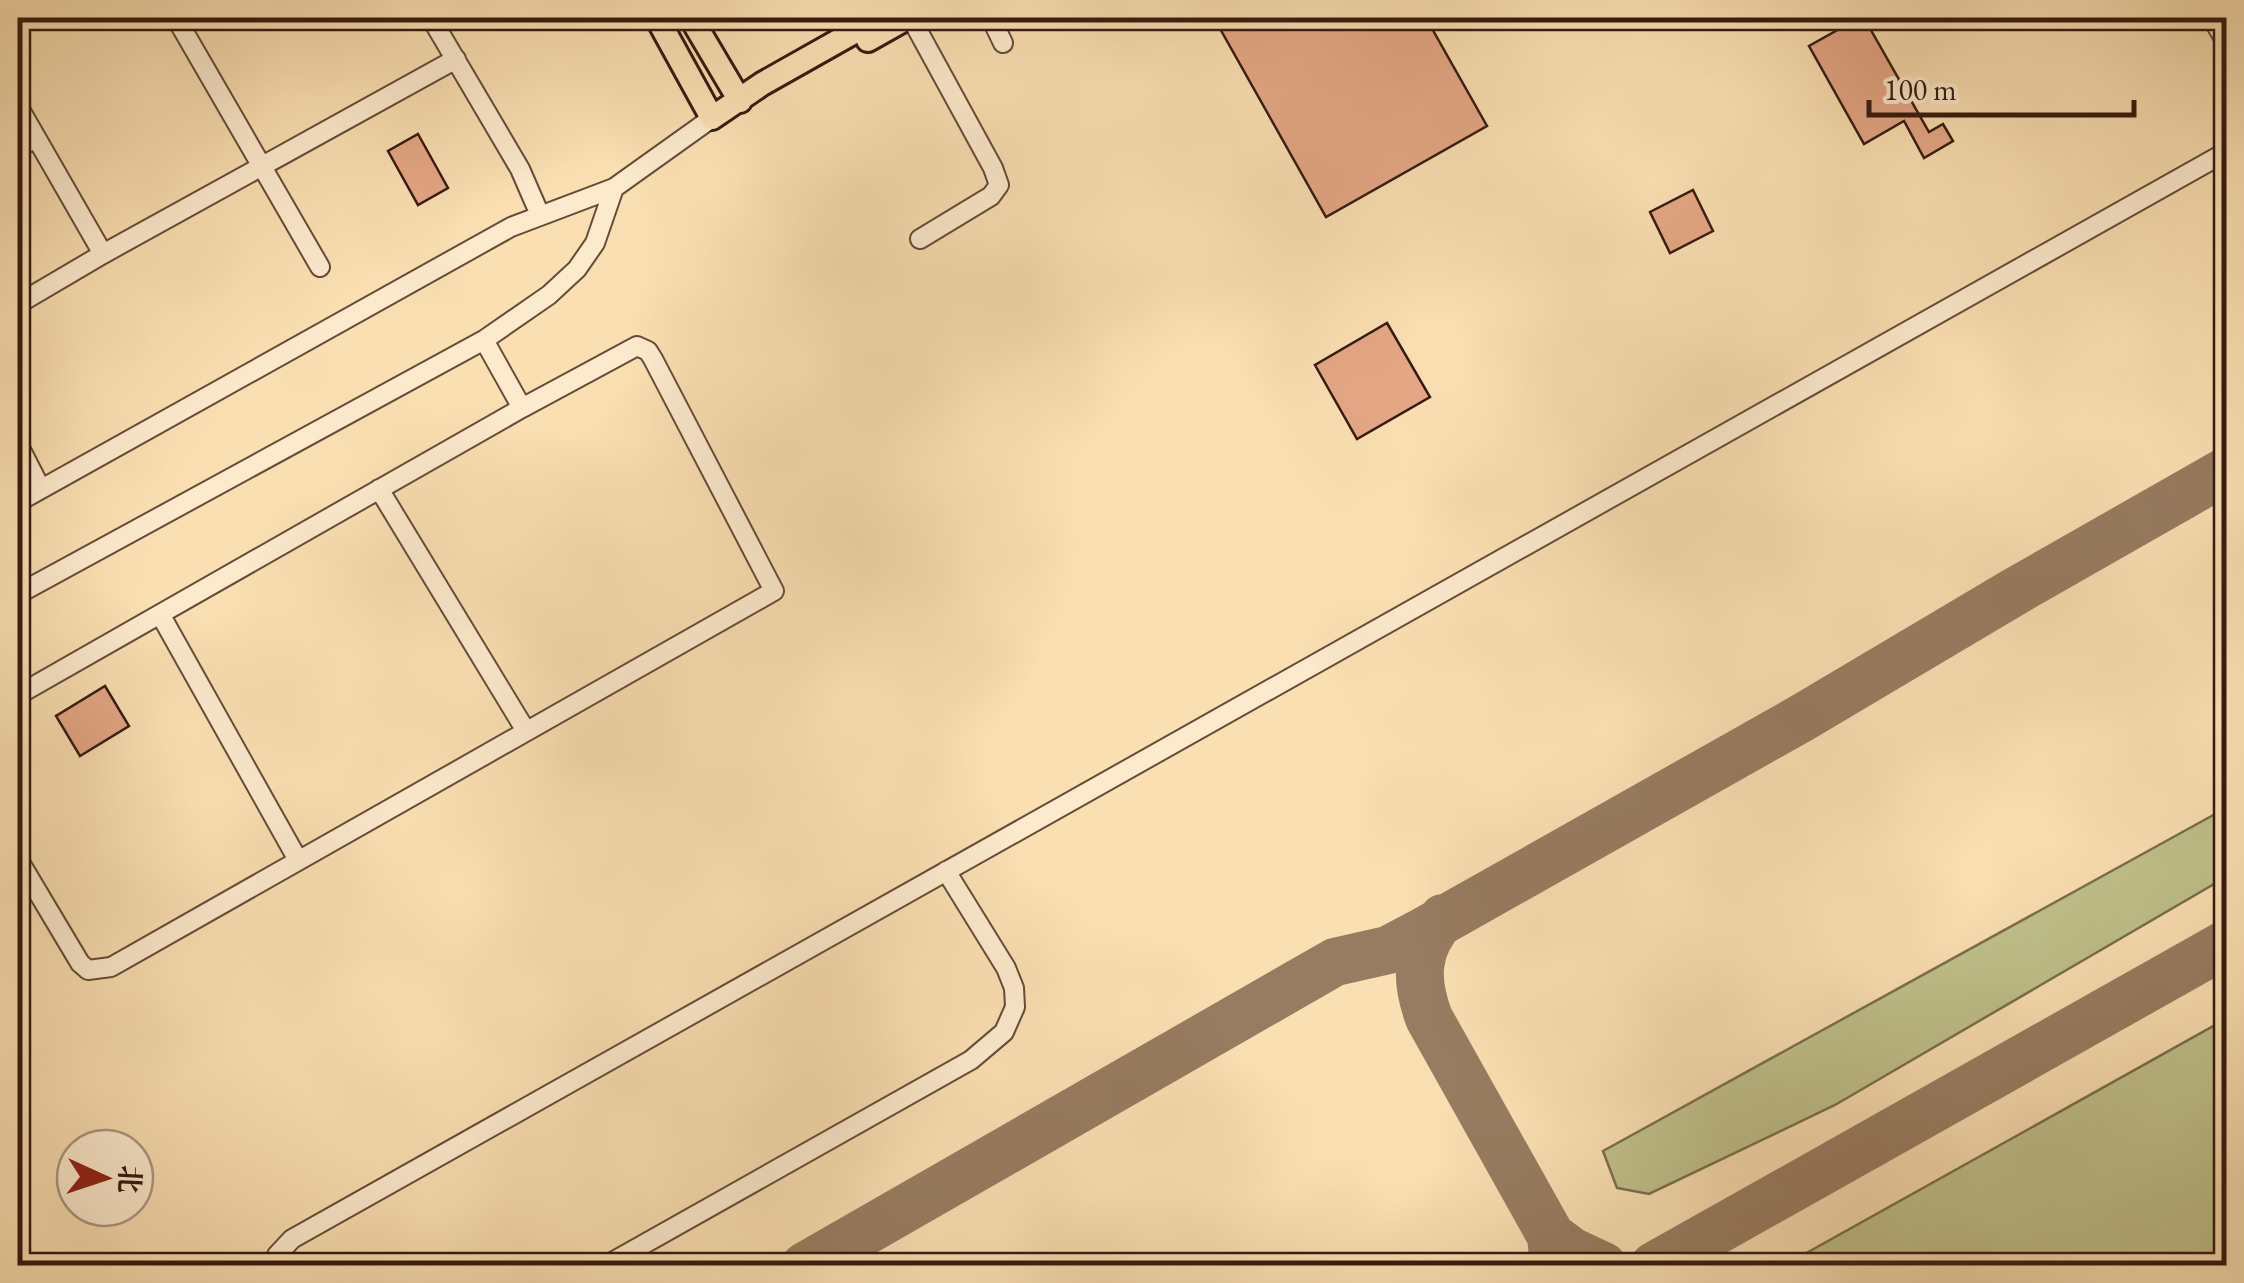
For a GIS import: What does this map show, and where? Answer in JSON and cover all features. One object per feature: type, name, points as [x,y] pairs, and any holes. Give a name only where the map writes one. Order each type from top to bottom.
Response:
[{"type":"main road","points":[[657,18],[712,118],[762,84],[880,18]]},
{"type":"main road","points":[[691,18],[740,100]]},
{"type":"main road","points":[[740,100],[769,97],[909,18]]},
{"type":"lane","points":[[176,18],[320,267]]},
{"type":"lane","points":[[431,18],[520,169],[540,214]]},
{"type":"lane","points":[[909,18],[993,168],[998,185],[991,196],[920,239]]},
{"type":"lane","points":[[991,18],[1003,43]]},
{"type":"lane","points":[[2212,18],[2226,42]]},
{"type":"lane","points":[[18,304],[456,59]]},
{"type":"lane","points":[[18,106],[102,254]]},
{"type":"lane","points":[[18,502],[512,227],[614,188],[712,118]]},
{"type":"lane","points":[[18,148],[36,138]]},
{"type":"lane","points":[[258,1266],[276,1260],[292,1239],[2226,152]]},
{"type":"lane","points":[[18,594],[484,340],[549,295],[577,269],[595,243],[614,188]]},
{"type":"lane","points":[[484,340],[522,408]]},
{"type":"lane","points":[[18,696],[637,346],[648,351],[774,591],[100,970],[88,970],[80,963],[18,859]]},
{"type":"lane","points":[[18,444],[41,489]]},
{"type":"lane","points":[[379,489],[526,731]]},
{"type":"lane","points":[[160,614],[298,860]]},
{"type":"lane","points":[[605,1266],[971,1060],[1004,1032],[1015,1007],[1014,988],[1006,968],[946,871]]},
{"type":"green space","points":[[2226,808],[2226,877],[1835,1105],[1649,1194],[1617,1188],[1603,1151]]},
{"type":"green space","points":[[2226,1019],[2226,1265],[1785,1265]]},
{"type":"building","points":[[1214,18],[1426,18],[1487,126],[1326,217]]},
{"type":"building","points":[[1864,18],[1929,132],[1943,124],[1953,141],[1924,158],[1904,121],[1864,144],[1809,46]]},
{"type":"building","points":[[418,134],[448,188],[418,205],[388,151]]},
{"type":"building","points":[[1693,190],[1713,231],[1670,253],[1650,212]]},
{"type":"building","points":[[1387,323],[1430,397],[1357,439],[1315,365]]},
{"type":"building","points":[[105,686],[129,726],[80,756],[56,716]]},
{"type":"taxiway","points":[[805,1266],[1335,962],[1388,950],[1424,931],[1800,719],[2226,471]]},
{"type":"taxiway","points":[[1443,918],[1427,941],[1420,965],[1421,991],[1429,1018],[1551,1236]]},
{"type":"taxiway","points":[[1654,1266],[2226,944]]},
{"type":"taxiway","points":[[1554,1266],[1551,1236],[1603,1266]]}]
